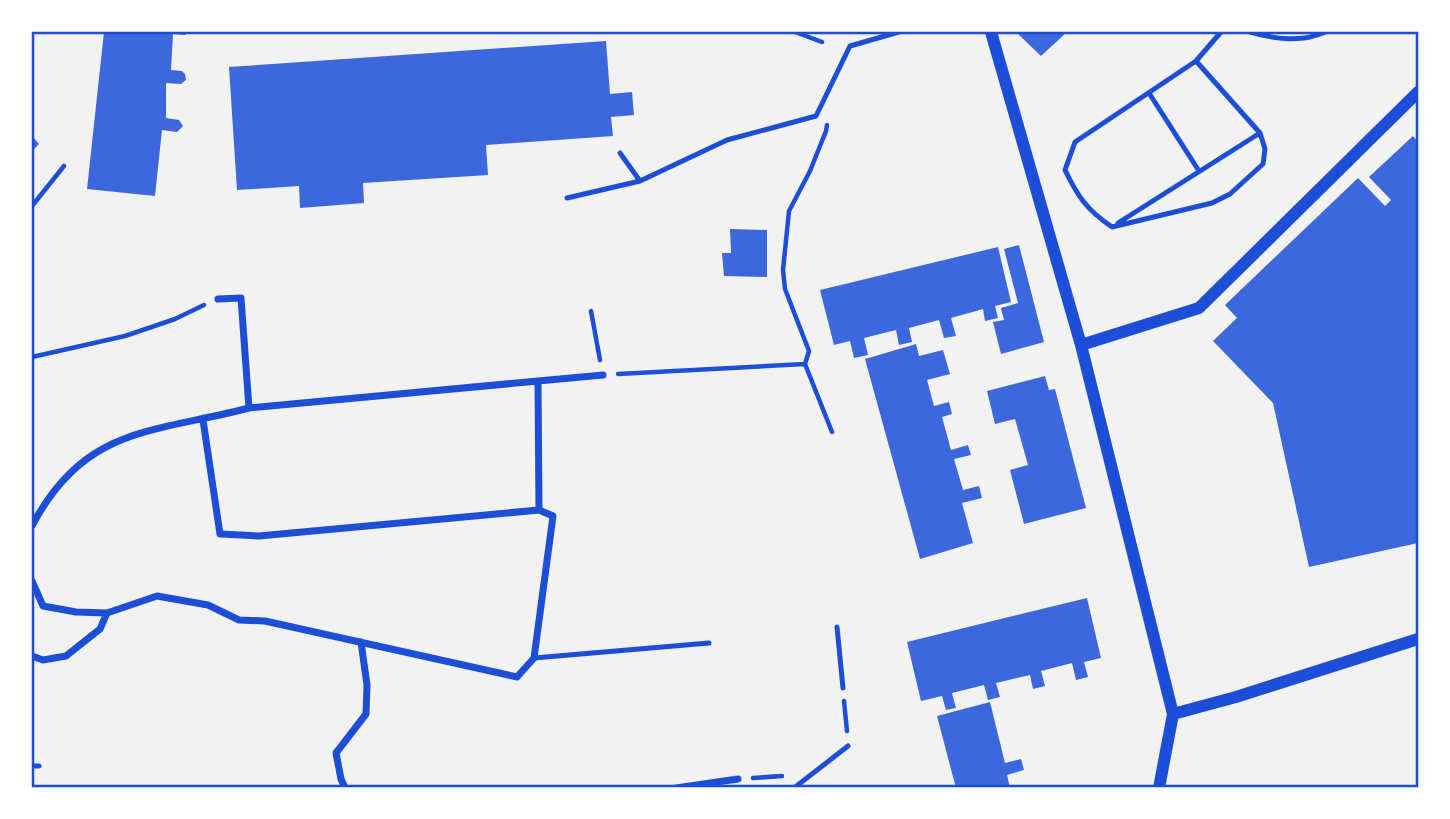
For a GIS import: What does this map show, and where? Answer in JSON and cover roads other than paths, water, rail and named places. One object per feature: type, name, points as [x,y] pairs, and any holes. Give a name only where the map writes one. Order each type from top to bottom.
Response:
[{"type":"street","points":[[991,32],[1081,345],[1173,714],[1159,788]]},
{"type":"street","points":[[1081,345],[1199,309],[1419,92]]},
{"type":"street","points":[[218,299],[241,299],[250,408]]},
{"type":"street","points":[[32,526],[63,477],[99,449],[143,432],[183,422],[203,421],[250,408],[603,375]]},
{"type":"street","points":[[538,381],[539,510]]},
{"type":"street","points":[[32,581],[43,606],[76,612],[107,613],[158,596],[208,605],[239,620],[265,621],[517,677],[534,658],[553,516],[539,510],[259,536],[220,534],[203,421]]},
{"type":"street","points":[[32,656],[43,660],[66,656],[100,629],[107,613]]},
{"type":"street","points":[[1173,714],[1419,639]]},
{"type":"street","points":[[345,788],[337,753],[366,714],[367,685],[361,642]]},
{"type":"street","points":[[676,788],[738,779]]},
{"type":"lane","points":[[567,198],[640,181],[727,140],[816,116],[850,46],[899,32]]},
{"type":"lane","points":[[1196,61],[1260,133],[1265,149],[1263,164],[1230,194],[1212,203],[1112,227],[1094,215],[1077,195],[1065,170],[1075,142],[1196,61],[1221,32]]},
{"type":"lane","points":[[1250,32],[1279,39],[1317,36],[1325,32]]},
{"type":"lane","points":[[1149,93],[1199,172]]},
{"type":"lane","points":[[1112,227],[1260,133]]},
{"type":"lane","points":[[620,153],[640,181]]},
{"type":"lane","points":[[838,627],[843,688]]},
{"type":"lane","points":[[534,658],[709,643]]},
{"type":"lane","points":[[794,788],[848,746]]},
{"type":"lane","points":[[32,766],[39,766]]}]
